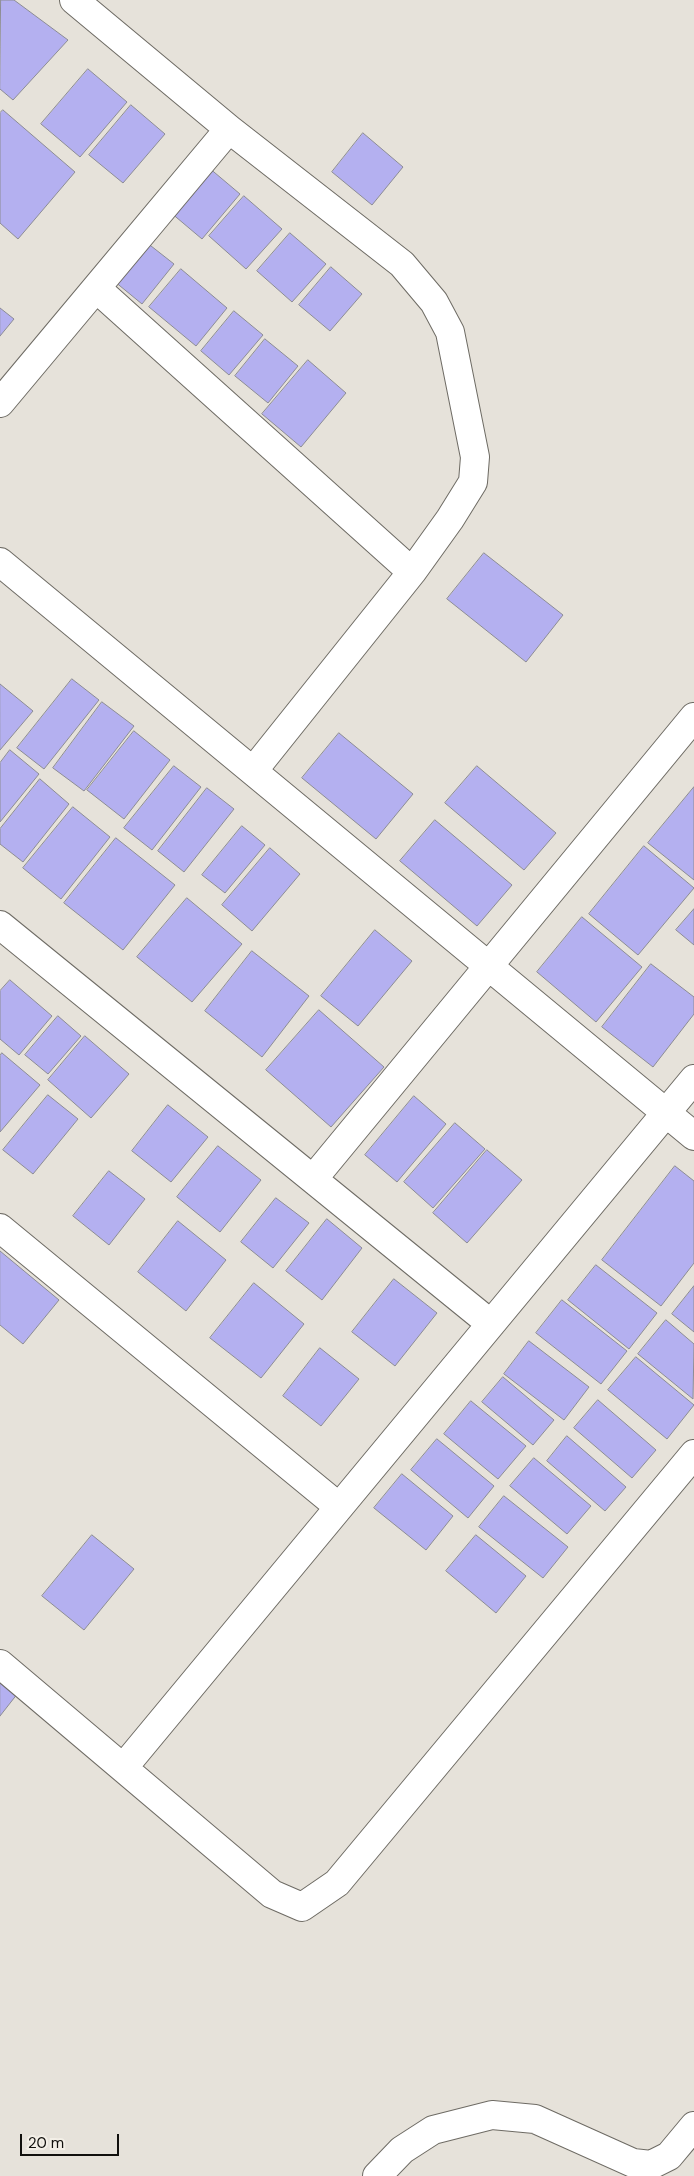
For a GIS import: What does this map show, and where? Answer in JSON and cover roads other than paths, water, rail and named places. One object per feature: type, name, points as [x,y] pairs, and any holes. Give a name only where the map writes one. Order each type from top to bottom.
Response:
[{"type":"street","points":[[74,0],[230,129],[402,264],[434,302],[450,332],[475,457],[473,482],[450,519],[412,572],[253,771]]},
{"type":"street","points":[[0,403],[230,129]]},
{"type":"street","points":[[96,288],[412,572]]},
{"type":"street","points":[[0,562],[694,1136]]},
{"type":"street","points":[[313,1179],[694,717]]},
{"type":"street","points":[[0,924],[491,1324]]},
{"type":"street","points":[[123,1768],[694,1078]]},
{"type":"street","points":[[0,1228],[339,1507]]},
{"type":"street","points":[[0,1664],[272,1894],[302,1907],[337,1883],[694,1454]]},
{"type":"street","points":[[377,2176],[402,2150],[434,2130],[492,2115],[535,2119],[633,2163],[651,2165],[669,2156],[694,2126]]}]
